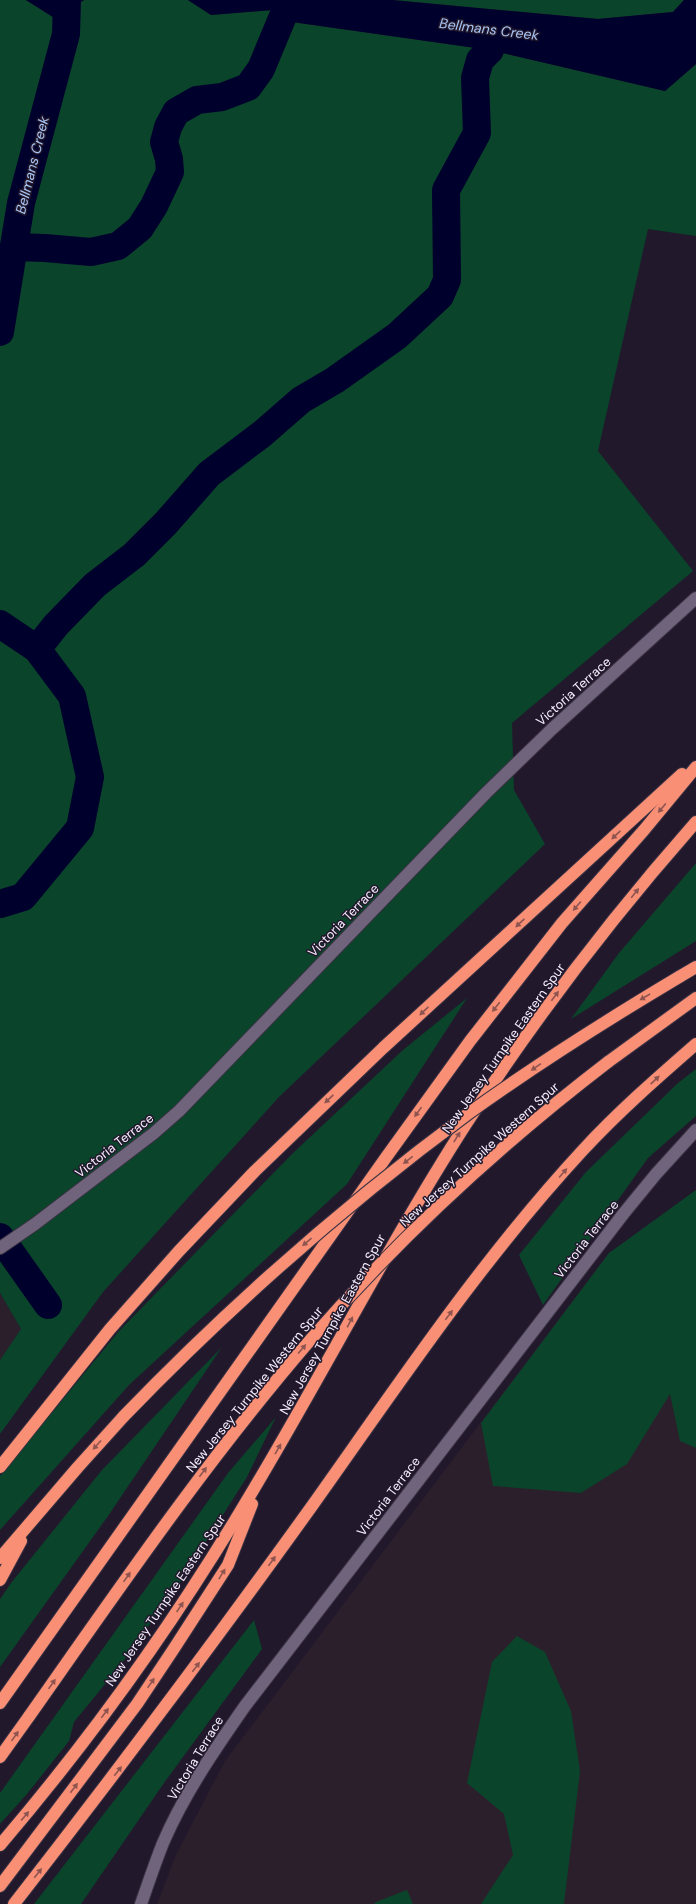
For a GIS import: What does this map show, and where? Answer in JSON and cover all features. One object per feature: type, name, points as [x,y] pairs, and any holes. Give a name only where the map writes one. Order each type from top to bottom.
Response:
[{"type":"highway","points":[[0,1467],[110,1329],[179,1251],[255,1171],[383,1048],[696,761]]},
{"type":"highway","points":[[0,1703],[458,1058],[544,945],[696,767]]},
{"type":"highway","name":"New Jersey Turnpike Eastern Spur","points":[[0,1846],[77,1750],[146,1656],[204,1570],[267,1467],[412,1211],[493,1083],[545,1009],[587,954],[651,873],[696,822]]},
{"type":"highway","name":"New Jersey Turnpike Western Spur","points":[[0,1558],[124,1416],[199,1341],[342,1212],[470,1113],[532,1070],[696,966]]},
{"type":"highway","name":"New Jersey Turnpike Western Spur","points":[[0,1757],[206,1468],[267,1391],[313,1337],[388,1256],[439,1206],[517,1135],[608,1062],[696,998]]},
{"type":"highway","points":[[14,1904],[128,1758],[213,1644],[426,1346],[487,1264],[575,1160],[613,1120],[696,1044]]},
{"type":"highway","points":[[0,1886],[137,1704],[228,1565],[267,1467]]},
{"type":"highway","points":[[0,1580],[31,1522]]},
{"type":"street","name":"Victoria Terrace","points":[[0,1248],[35,1224],[154,1133],[179,1111],[486,793],[552,729],[696,598]]},
{"type":"street","name":"Victoria Terrace","points":[[141,1904],[164,1843],[180,1808],[221,1740],[245,1706],[619,1219],[656,1174],[696,1130]]},
{"type":"shaded area","points":[[609,1253],[696,1260],[696,1904],[157,1904],[176,1855],[225,1761]]},
{"type":"shaded area","points":[[0,1293],[21,1329],[0,1360]]},
{"type":"green space","points":[[0,0],[26,0],[56,19],[84,0],[188,0],[211,15],[273,10],[292,22],[490,50],[665,91],[696,64],[696,236],[648,229],[598,451],[693,571],[512,723],[514,790],[545,844],[279,1097],[103,1292],[0,1434],[0,1360],[21,1329],[0,1293]]},
{"type":"green space","points":[[392,0],[684,0],[673,12],[598,19]]},
{"type":"green space","points":[[696,863],[696,941],[571,1019],[619,953]]},
{"type":"green space","points":[[467,998],[347,1184],[129,1385],[0,1530],[0,1476],[119,1331],[292,1154],[403,1050]]},
{"type":"green space","points":[[696,1069],[696,1116],[648,1158],[543,1305],[519,1255],[586,1172],[678,1083]]},
{"type":"green space","points":[[696,1190],[696,1448],[680,1441],[670,1394],[627,1464],[581,1493],[493,1486],[481,1423],[609,1253]]},
{"type":"green space","points":[[222,1347],[108,1516],[0,1667],[0,1599],[11,1583],[102,1470]]},
{"type":"green space","points":[[276,1417],[247,1477],[183,1578],[119,1667],[74,1722],[69,1741],[27,1794],[0,1824],[0,1793],[228,1473]]},
{"type":"green space","points":[[254,1620],[262,1649],[164,1783],[81,1904],[34,1904]]},
{"type":"green space","points":[[517,1636],[545,1652],[571,1711],[580,1771],[564,1904],[481,1904],[513,1855],[504,1814],[467,1783],[492,1662]]},
{"type":"green space","points":[[407,1890],[413,1904],[374,1904],[376,1902]]},
{"type":"water","points":[[26,0],[84,0],[79,3],[78,16],[56,19]]},
{"type":"water","points":[[188,0],[392,0],[598,19],[673,12],[684,0],[696,0],[696,64],[665,91],[490,50],[292,22],[273,10],[211,15]]},
{"type":"waterway","name":"Bellmans Creek","points":[[0,332],[21,203],[66,34],[67,0]]},
{"type":"waterway","points":[[14,247],[91,252],[118,246],[140,228],[154,206],[170,172],[169,159],[164,142],[168,127],[176,112],[197,100],[222,97],[248,87],[261,69],[283,16]]},
{"type":"waterway","points":[[37,649],[56,625],[95,585],[134,555],[166,523],[209,474],[262,434],[301,400],[335,380],[397,336],[440,296],[447,280],[446,190],[477,133],[475,78],[480,60],[490,50]]},
{"type":"waterway","name":"Bellmans Creek","points":[[0,624],[37,649],[72,696],[90,777],[80,828],[23,897],[0,904]]},
{"type":"waterway","name":"Bellmans Creek","points":[[0,1237],[48,1305]]}]
